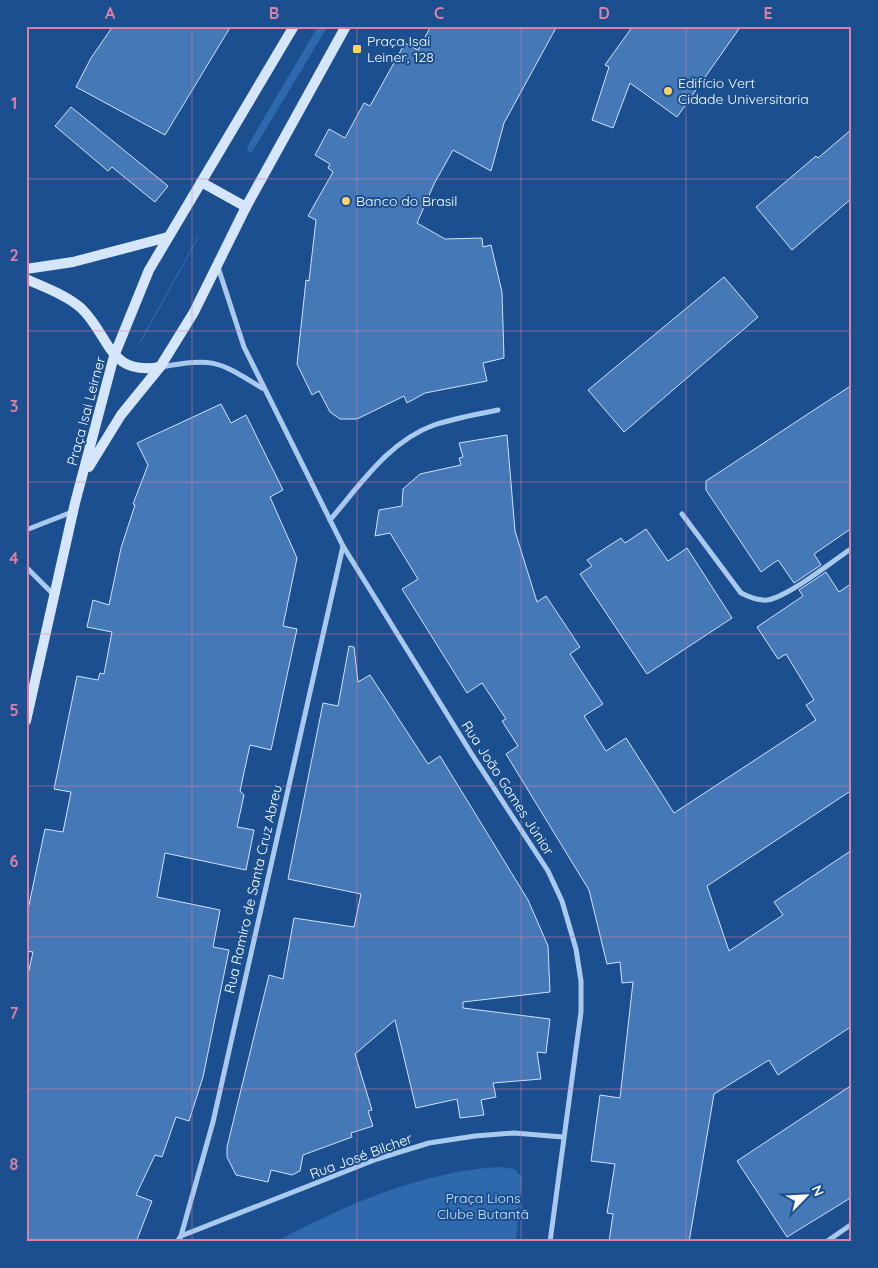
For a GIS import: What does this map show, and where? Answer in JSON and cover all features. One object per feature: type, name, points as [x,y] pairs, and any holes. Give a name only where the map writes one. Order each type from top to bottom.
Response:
[{"type":"main road","name":"Praça Isai Leirner","points":[[84,477],[114,356],[149,270],[294,26]]},
{"type":"main road","name":"Praça Isai Leirner","points":[[84,477],[121,414],[160,367],[194,312],[218,267],[246,207],[346,26]]},
{"type":"main road","points":[[201,182],[246,207]]},
{"type":"main road","points":[[26,270],[73,262],[168,237]]},
{"type":"main road","points":[[26,279],[80,307],[94,324],[114,356],[125,365],[135,368],[160,367]]},
{"type":"main road","points":[[26,721],[53,594],[73,511],[84,477]]},
{"type":"street","name":"Rua João Gomes Júnior","points":[[218,267],[234,320],[264,389],[343,546],[466,745],[548,871],[562,901],[576,949],[581,981],[581,1012],[562,1137],[550,1242]]},
{"type":"street","points":[[160,367],[208,361],[226,366],[264,389]]},
{"type":"street","points":[[330,520],[376,467],[409,437],[434,425],[498,410]]},
{"type":"street","points":[[26,530],[73,511]]},
{"type":"street","points":[[682,514],[741,593],[754,599],[768,600],[790,590],[852,548]]},
{"type":"street","name":"Rua Ramiro de Santa Cruz Abreu","points":[[181,1236],[213,1122],[343,546]]},
{"type":"street","points":[[26,567],[53,594]]},
{"type":"street","name":"Rua José Bilcher","points":[[181,1236],[377,1159],[429,1143],[475,1136],[514,1133],[562,1137]]},
{"type":"street","points":[[826,1242],[851,1227]]},
{"type":"street","points":[[177,1242],[181,1236]]},
{"type":"green space","points":[[318,26],[328,26],[252,152],[249,153],[247,147]]},
{"type":"green space","points":[[200,235],[141,342],[139,343],[197,238]]},
{"type":"green space","name":"Praça Lions Clube Butantã","points":[[498,1167],[515,1169],[522,1178],[516,1242],[276,1242],[328,1215],[383,1192],[440,1176]]},
{"type":"building","points":[[113,26],[231,26],[165,135],[76,87],[91,58]]},
{"type":"building","points":[[431,26],[557,26],[504,123],[491,171],[453,150],[434,184],[417,223],[445,239],[482,238],[483,247],[491,245],[502,292],[504,358],[483,363],[487,381],[425,393],[407,403],[404,396],[357,419],[340,419],[330,412],[319,391],[312,395],[297,364],[306,280],[309,281],[316,220],[308,216],[333,172],[328,168],[330,164],[315,155],[329,129],[345,138],[364,103],[370,106],[405,43],[418,50]]},
{"type":"building","name":"Edifício Vert Cidade Universitaria","points":[[633,26],[741,26],[677,117],[630,83],[613,128],[592,120],[609,67],[605,65]]},
{"type":"building","points":[[71,107],[168,186],[155,202],[112,167],[108,171],[55,126]]},
{"type":"building","points":[[852,129],[852,198],[792,250],[756,207],[816,156],[818,158]]},
{"type":"building","points":[[724,277],[758,317],[624,432],[588,390]]},
{"type":"building","points":[[852,385],[852,528],[814,554],[821,565],[794,583],[778,560],[761,572],[706,490],[706,481]]},
{"type":"building","points":[[221,404],[231,423],[246,415],[283,490],[270,497],[297,558],[283,626],[297,629],[271,750],[250,745],[240,791],[244,795],[237,827],[254,830],[246,870],[165,853],[157,897],[220,910],[213,947],[229,950],[203,1077],[189,1121],[176,1117],[162,1157],[155,1155],[136,1195],[152,1201],[136,1242],[26,1242],[26,983],[33,952],[26,951],[26,919],[45,829],[63,832],[71,792],[54,789],[77,676],[98,680],[100,673],[104,674],[112,632],[87,627],[93,600],[109,605],[121,548],[135,505],[133,504],[148,465],[137,443]]},
{"type":"building","points":[[507,435],[515,531],[537,602],[546,596],[580,647],[570,654],[603,704],[584,716],[606,751],[626,738],[674,813],[816,720],[806,705],[814,700],[786,654],[778,659],[757,627],[803,596],[799,590],[826,572],[839,592],[852,583],[852,790],[707,886],[729,951],[783,915],[774,902],[852,850],[852,1026],[778,1075],[769,1060],[714,1094],[689,1242],[609,1242],[613,1214],[607,1213],[615,1164],[591,1161],[600,1095],[620,1098],[633,982],[622,983],[620,962],[607,964],[589,890],[506,754],[518,746],[502,721],[506,719],[482,683],[467,693],[402,589],[418,579],[390,533],[375,536],[379,510],[402,506],[403,489],[420,474],[461,465],[459,458],[463,457],[459,443]]},
{"type":"building","points":[[646,529],[668,561],[687,548],[732,618],[647,674],[580,574],[592,566],[587,560],[621,538],[625,543]]},
{"type":"building","points":[[349,646],[354,647],[358,682],[370,675],[428,764],[440,756],[528,900],[548,946],[550,992],[463,1002],[463,1008],[550,1019],[546,1053],[537,1052],[541,1079],[493,1083],[496,1097],[481,1100],[484,1115],[460,1118],[457,1099],[416,1108],[395,1020],[355,1054],[372,1110],[368,1111],[373,1126],[351,1133],[352,1137],[303,1155],[300,1171],[292,1175],[271,1170],[268,1182],[236,1175],[227,1157],[227,1147],[269,975],[283,979],[294,918],[354,927],[361,894],[288,879],[323,703],[338,706]]},
{"type":"building","points":[[852,1085],[852,1197],[787,1237],[737,1161]]},
{"type":"place","name":"Praça Isai Leiner, 128","points":[[357,49]]},
{"type":"place","name":"Edifício Vert Cidade Universitaria","points":[[668,91]]},
{"type":"place","name":"Banco do Brasil","points":[[346,201]]}]
